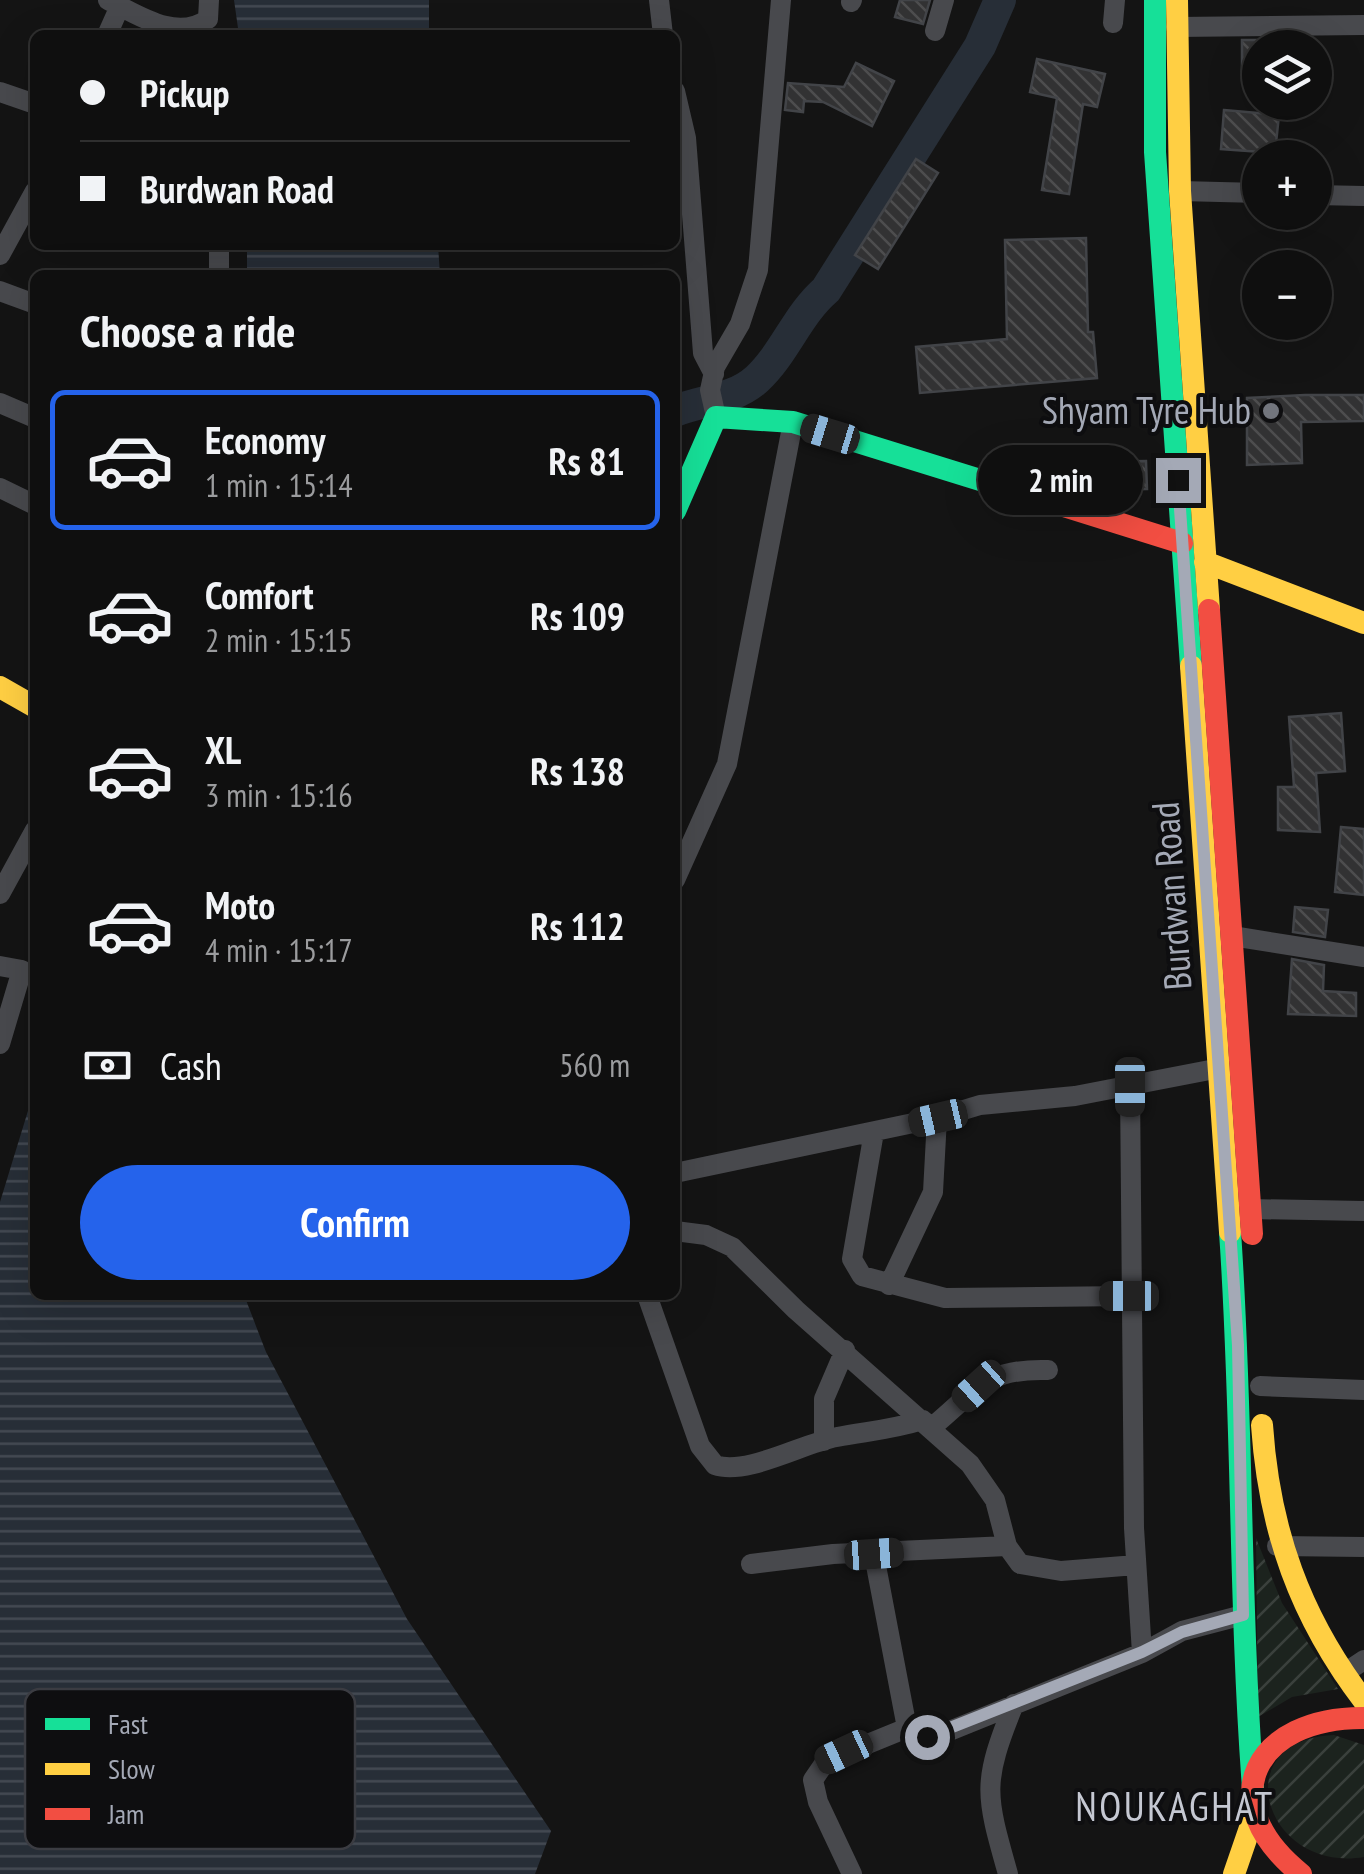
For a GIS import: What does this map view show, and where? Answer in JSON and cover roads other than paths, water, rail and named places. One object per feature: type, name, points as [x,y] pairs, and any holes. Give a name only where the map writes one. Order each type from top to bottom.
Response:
[{"type":"main road","name":"Burdwan Road","points":[[1155,0],[1155,152],[1205,562],[1260,1386],[1252,1451],[1243,1615],[1254,1816]]},
{"type":"main road","name":"Burdwan Road","points":[[1177,0],[1185,419],[1182,543],[1252,1451],[1278,1546],[1302,1606],[1364,1702]]},
{"type":"main road","points":[[680,496],[713,396],[1182,543]]},
{"type":"main road","points":[[1205,562],[1364,623]]},
{"type":"main road","points":[[0,687],[30,704]]},
{"type":"main road","points":[[1253,1788],[1262,1759],[1280,1735],[1306,1719],[1336,1714],[1364,1718]]},
{"type":"main road","points":[[1234,1874],[1254,1816]]},
{"type":"main road","points":[[1254,1816],[1264,1842],[1283,1863],[1301,1874]]},
{"type":"street","points":[[200,30],[208,18],[209,0]]},
{"type":"street","points":[[659,0],[662,30]]},
{"type":"street","points":[[713,396],[756,280],[781,0]]},
{"type":"street","points":[[935,31],[944,0]]},
{"type":"street","points":[[1114,23],[1115,0]]},
{"type":"street","points":[[107,30],[114,3],[175,28],[191,30]]},
{"type":"street","points":[[1176,27],[1364,26]]},
{"type":"street","points":[[0,92],[30,102]]},
{"type":"street","points":[[680,112],[686,138],[703,352],[713,396]]},
{"type":"street","points":[[1180,191],[1242,193]]},
{"type":"street","points":[[1332,195],[1364,196]]},
{"type":"street","points":[[0,255],[30,200]]},
{"type":"street","points":[[0,291],[30,302]]},
{"type":"street","points":[[0,404],[30,416]]},
{"type":"street","points":[[680,869],[727,764],[793,422]]},
{"type":"street","points":[[0,488],[30,503]]},
{"type":"street","points":[[3,882],[30,838]]},
{"type":"street","points":[[1232,936],[1364,957]]},
{"type":"street","points":[[0,966],[22,970],[0,1044]]},
{"type":"street","points":[[680,1172],[938,1118],[991,1102],[1130,1087],[1220,1068]]},
{"type":"street","points":[[1130,1087],[1129,1296],[1142,1652]]},
{"type":"street","points":[[889,1285],[933,1192],[938,1118]]},
{"type":"street","points":[[874,1132],[852,1266],[862,1276],[946,1298],[1129,1296]]},
{"type":"street","points":[[1250,1209],[1364,1211]]},
{"type":"street","points":[[680,1231],[706,1234],[732,1247],[796,1310],[926,1424],[987,1486],[1008,1546],[1020,1564],[1048,1570],[1136,1565]]},
{"type":"street","points":[[648,1300],[706,1458],[724,1468],[824,1441],[926,1424],[994,1375],[1014,1369],[1048,1370]]},
{"type":"street","points":[[824,1441],[824,1398],[845,1350]]},
{"type":"street","points":[[1260,1386],[1364,1390]]},
{"type":"street","points":[[751,1564],[833,1554],[1008,1546]]},
{"type":"street","points":[[1278,1546],[1364,1546]]},
{"type":"street","points":[[874,1554],[907,1728]]},
{"type":"street","points":[[852,1874],[818,1802],[813,1780],[826,1761],[907,1728],[927,1737],[1142,1652],[1182,1632],[1243,1615]]},
{"type":"street","points":[[1344,1674],[1364,1660]]},
{"type":"street","points":[[1008,1874],[992,1816],[989,1772],[1014,1704]]},
{"type":"waterway","points":[[680,410],[748,386],[776,358],[826,290],[980,46],[1000,0]]},
{"type":"place","name":"Shyam Tyre Hub","points":[[1271,411]]},
{"type":"district","name":"NOUKAGHAT","points":[[1175,1807]]}]
